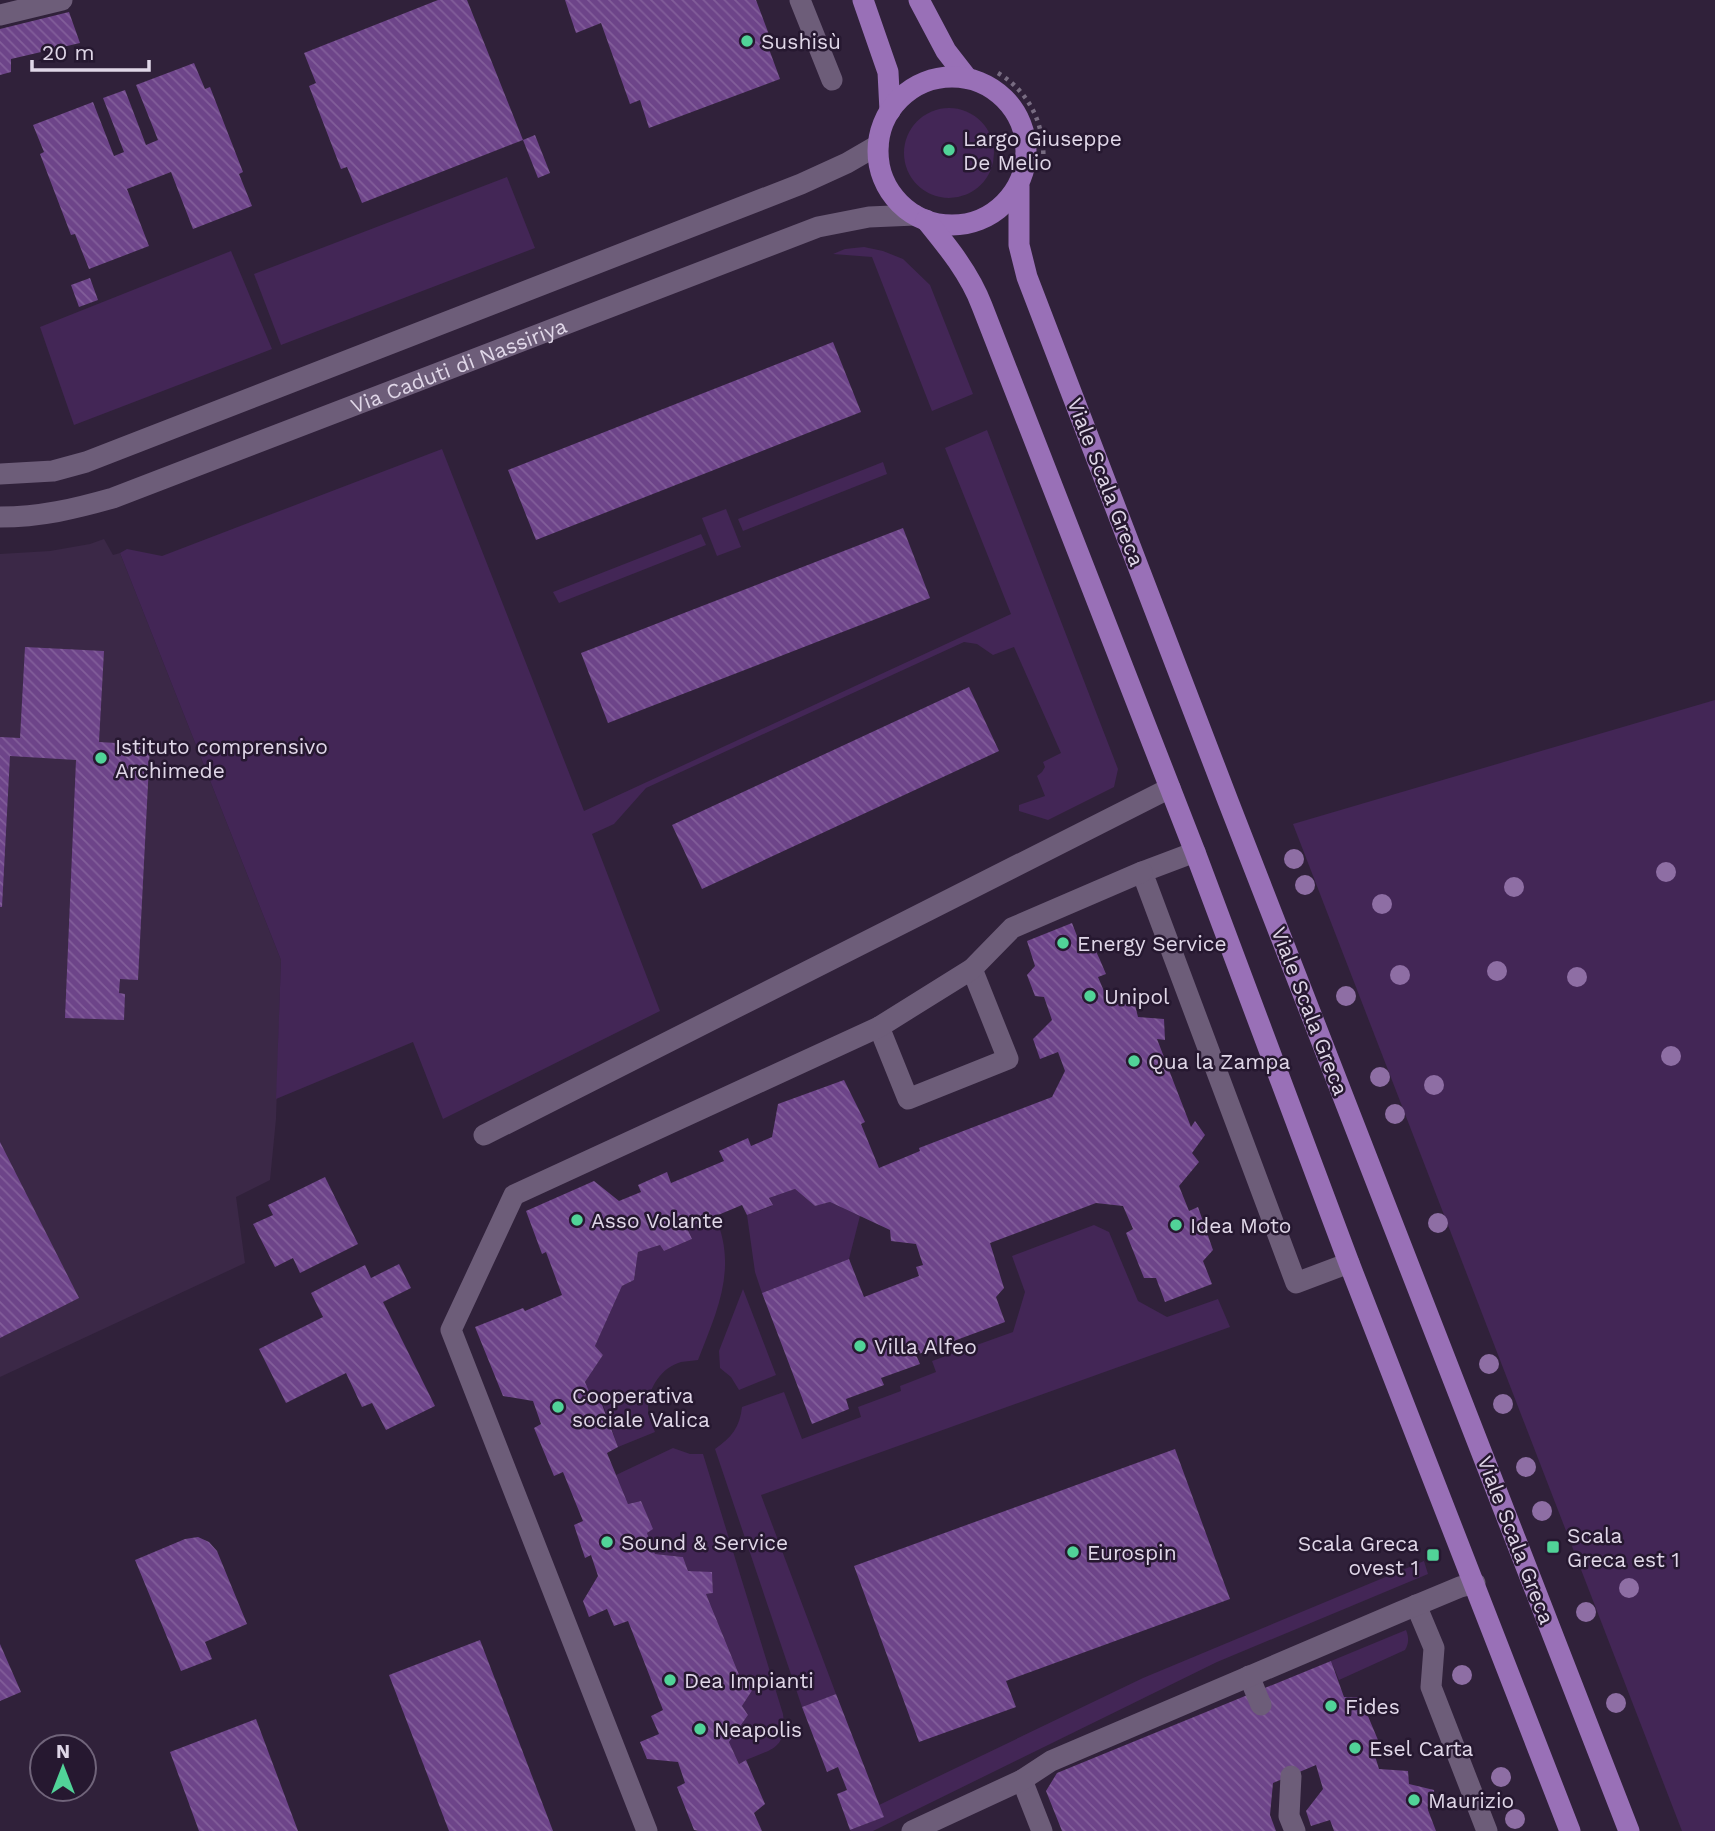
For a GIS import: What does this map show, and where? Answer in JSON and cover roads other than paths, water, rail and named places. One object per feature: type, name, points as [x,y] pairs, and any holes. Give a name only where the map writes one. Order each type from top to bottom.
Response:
[{"type":"main road","points":[[863,0],[888,72],[890,111]]},
{"type":"main road","points":[[919,0],[946,51],[967,78]]},
{"type":"main road","points":[[921,218],[953,225],[979,220],[1002,206],[1018,186],[1026,163],[1026,141],[1020,118],[1007,100],[989,85],[967,78],[945,77],[923,82],[904,94],[890,111],[882,127],[878,145],[880,166],[886,185],[899,203],[921,218],[948,248],[975,286],[1195,852],[1349,1263],[1570,1831]]},
{"type":"main road","name":"Viale Scala Greca","points":[[1018,186],[1018,245],[1027,277],[1629,1831]]},
{"type":"street","points":[[0,15],[62,0]]},
{"type":"street","points":[[800,0],[832,80]]},
{"type":"street","name":"Via Caduti di Nassiriya","points":[[0,474],[53,471],[86,462],[801,184],[878,145]]},
{"type":"street","name":"Via Caduti di Nassiriya","points":[[0,517],[65,512],[113,498],[818,227],[869,217],[921,218]]},
{"type":"street","points":[[484,1135],[1170,788]]},
{"type":"street","points":[[647,1831],[451,1331],[514,1195],[879,1027],[972,969],[1012,929],[1142,872],[1195,852]]},
{"type":"street","points":[[1142,872],[1296,1283],[1349,1263]]},
{"type":"street","points":[[879,1027],[908,1099],[1007,1059],[972,969]]},
{"type":"street","points":[[912,1831],[1022,1780],[1051,1760],[1416,1605],[1475,1583]]},
{"type":"street","points":[[1416,1605],[1433,1648],[1431,1687],[1487,1831]]},
{"type":"street","points":[[1249,1676],[1261,1704]]},
{"type":"street","points":[[1291,1776],[1289,1816],[1295,1831]]},
{"type":"street","points":[[1022,1780],[1042,1831]]},
{"type":"place","name":"Sushisù","points":[[747,41]]},
{"type":"place","name":"Largo Giuseppe De Melio","points":[[949,150]]},
{"type":"place","name":"Istituto comprensivo Archimede","points":[[101,758]]},
{"type":"place","name":"Energy Service","points":[[1063,943]]},
{"type":"place","name":"Unipol","points":[[1090,996]]},
{"type":"place","name":"Qua la Zampa","points":[[1134,1061]]},
{"type":"place","name":"Asso Volante","points":[[577,1220]]},
{"type":"place","name":"Idea Moto","points":[[1176,1225]]},
{"type":"place","name":"Villa Alfeo","points":[[860,1346]]},
{"type":"place","name":"Cooperativa sociale Valica","points":[[558,1407]]},
{"type":"place","name":"Sound & Service","points":[[607,1542]]},
{"type":"place","name":"Scala Greca est 1","points":[[1553,1547]]},
{"type":"place","name":"Eurospin","points":[[1073,1552]]},
{"type":"place","name":"Scala Greca ovest 1","points":[[1433,1555]]},
{"type":"place","name":"Dea Impianti","points":[[670,1680]]},
{"type":"place","name":"Fides","points":[[1331,1706]]},
{"type":"place","name":"Neapolis","points":[[700,1729]]},
{"type":"place","name":"Esel Carta","points":[[1355,1748]]},
{"type":"place","name":"Maurizio","points":[[1414,1800]]}]
